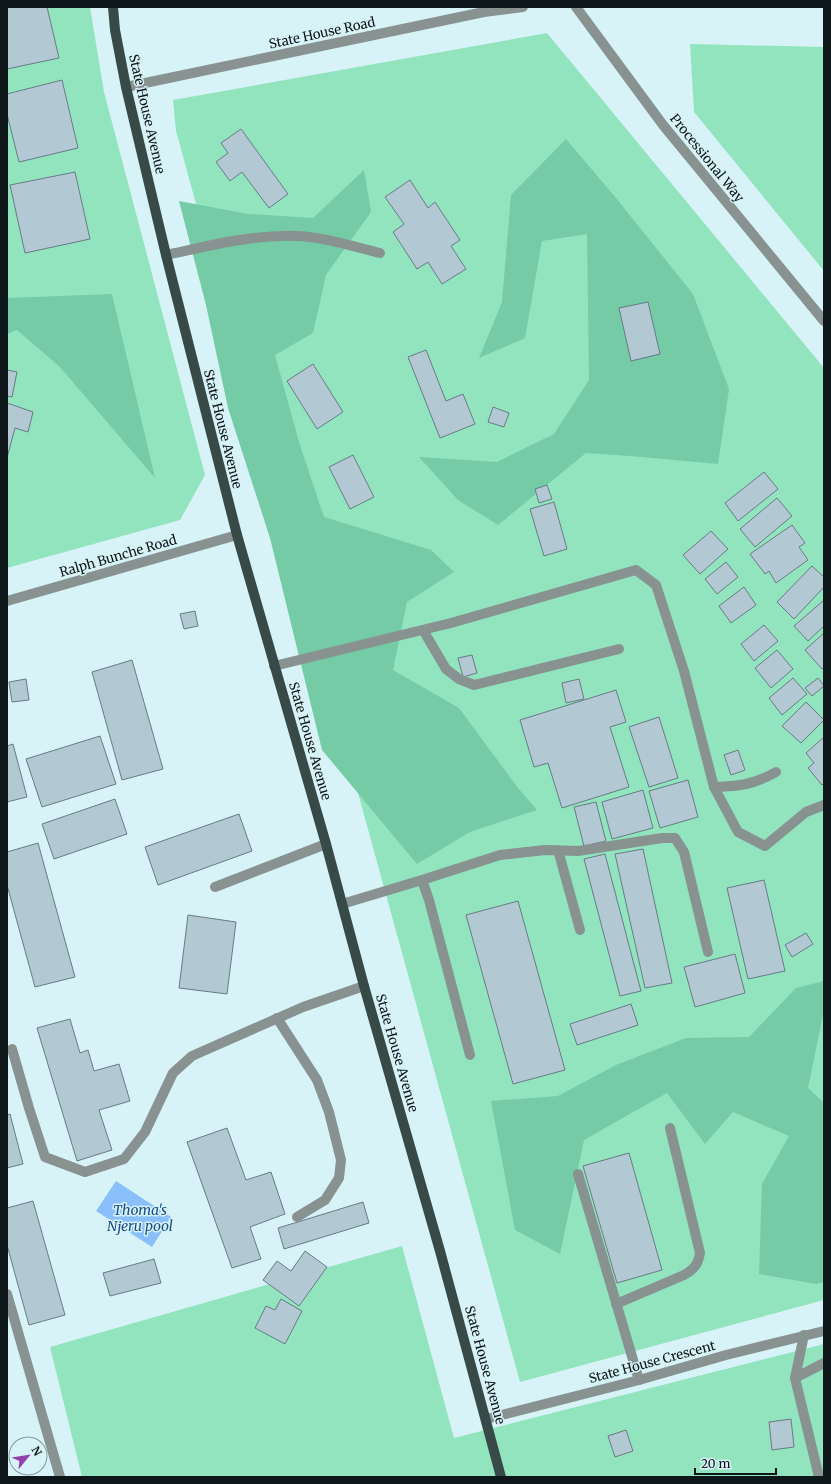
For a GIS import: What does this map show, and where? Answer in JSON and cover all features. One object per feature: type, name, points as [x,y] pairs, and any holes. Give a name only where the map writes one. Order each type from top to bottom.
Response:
[{"type":"main road","name":"State House Avenue","points":[[113,7],[115,30],[126,87],[236,536],[326,844],[364,986],[486,1418],[501,1477]]},
{"type":"street","name":"State House Road","points":[[126,87],[484,12],[523,7]]},
{"type":"street","name":"Processional Way","points":[[576,7],[663,125],[824,321]]},
{"type":"street","points":[[166,255],[244,239],[282,236],[328,239],[380,253]]},
{"type":"street","name":"Ralph Bunche Road","points":[[7,601],[236,536]]},
{"type":"street","points":[[274,666],[451,623],[636,570],[656,585],[684,671],[714,788],[738,832],[765,846],[806,812],[824,805]]},
{"type":"street","points":[[423,630],[446,669],[459,679],[474,686],[619,650]]},
{"type":"street","points":[[714,788],[741,786],[760,781],[776,772]]},
{"type":"street","points":[[342,904],[500,855],[545,850],[578,851],[662,838],[675,838],[684,852],[708,952]]},
{"type":"street","points":[[215,887],[326,844]]},
{"type":"street","points":[[558,850],[580,930]]},
{"type":"street","points":[[422,880],[430,900],[470,1055]]},
{"type":"street","points":[[12,1049],[44,1157],[85,1172],[124,1158],[145,1132],[173,1073],[192,1056],[303,1007],[364,986]]},
{"type":"street","points":[[277,1018],[317,1080],[329,1112],[341,1160],[339,1178],[325,1200],[297,1217]]},
{"type":"street","points":[[616,1304],[684,1275],[693,1270],[698,1262],[700,1253],[670,1128]]},
{"type":"street","points":[[578,1174],[639,1380]]},
{"type":"street","points":[[7,1294],[60,1477]]},
{"type":"street","name":"State House Crescent","points":[[486,1418],[639,1380],[726,1355],[824,1331]]},
{"type":"street","points":[[804,1336],[795,1378],[818,1477]]},
{"type":"street","points":[[795,1378],[824,1363]]},
{"type":"green space","points":[[7,7],[90,7],[104,92],[205,475],[180,520],[7,568]]},
{"type":"green space","points":[[547,33],[824,368],[824,1300],[520,1382],[176,131],[173,100]]},
{"type":"green space","points":[[690,44],[824,47],[824,271],[694,112]]},
{"type":"green space","points":[[566,139],[616,198],[693,294],[729,389],[718,464],[586,453],[498,525],[458,500],[419,457],[497,462],[554,434],[589,380],[587,234],[542,241],[525,338],[479,358],[502,302],[511,195]]},
{"type":"green space","points":[[364,170],[371,212],[326,275],[313,333],[275,355],[299,442],[324,517],[431,550],[454,572],[407,602],[393,670],[459,708],[518,788],[537,810],[470,832],[417,864],[322,750],[270,538],[228,408],[206,305],[179,201],[248,214],[313,218]]},
{"type":"green space","points":[[112,294],[155,478],[60,367],[17,330],[7,334],[7,298]]},
{"type":"green space","points":[[824,981],[824,1010],[808,1088],[824,1103],[824,1282],[816,1284],[759,1274],[762,1184],[789,1136],[733,1112],[705,1144],[667,1093],[584,1140],[560,1254],[515,1230],[491,1101],[558,1096],[616,1065],[686,1038],[749,1037],[796,988]]},
{"type":"green space","points":[[402,1246],[454,1438],[824,1344],[824,1477],[82,1477],[50,1347]]},
{"type":"water","name":"Thoma's Njeru pool","points":[[116,1181],[171,1217],[152,1247],[96,1211]]},
{"type":"building","points":[[7,7],[47,7],[59,58],[7,69]]},
{"type":"building","points":[[62,80],[78,148],[19,162],[7,114],[7,94]]},
{"type":"building","points":[[241,129],[288,194],[269,208],[242,172],[230,181],[216,162],[228,153],[221,143]]},
{"type":"building","points":[[75,172],[90,239],[25,253],[10,185]]},
{"type":"building","points":[[410,180],[428,208],[435,202],[460,240],[451,246],[466,269],[442,284],[428,262],[417,269],[393,232],[404,224],[385,197]]},
{"type":"building","points":[[648,302],[660,354],[631,361],[619,308]]},
{"type":"building","points":[[426,350],[446,401],[463,394],[475,424],[440,438],[408,357]]},
{"type":"building","points":[[313,364],[343,412],[317,429],[287,381]]},
{"type":"building","points":[[7,370],[17,372],[12,397],[7,396]]},
{"type":"building","points":[[7,403],[33,412],[28,432],[15,428],[7,458]]},
{"type":"building","points":[[493,407],[509,413],[504,427],[488,422]]},
{"type":"building","points":[[353,455],[374,497],[350,509],[329,467]]},
{"type":"building","points":[[764,472],[778,489],[738,521],[725,503]]},
{"type":"building","points":[[547,485],[552,499],[539,503],[535,489]]},
{"type":"building","points":[[777,498],[792,516],[755,547],[740,529]]},
{"type":"building","points":[[554,502],[567,549],[544,556],[530,509]]},
{"type":"building","points":[[792,525],[805,543],[799,547],[808,560],[776,583],[769,571],[765,574],[750,554]]},
{"type":"building","points":[[711,531],[728,549],[700,574],[683,555]]},
{"type":"building","points":[[726,562],[738,577],[717,594],[705,579]]},
{"type":"building","points":[[812,566],[824,577],[824,587],[794,619],[777,602]]},
{"type":"building","points":[[744,587],[756,605],[731,623],[719,606]]},
{"type":"building","points":[[824,600],[824,626],[808,641],[794,626]]},
{"type":"building","points":[[195,611],[198,626],[184,629],[180,614]]},
{"type":"building","points":[[764,625],[778,641],[754,661],[741,644]]},
{"type":"building","points":[[824,633],[824,667],[822,669],[805,650]]},
{"type":"building","points":[[777,650],[793,669],[771,688],[755,668]]},
{"type":"building","points":[[472,655],[477,673],[463,677],[458,658]]},
{"type":"building","points":[[132,660],[163,769],[122,780],[92,672]]},
{"type":"building","points":[[793,678],[807,694],[782,715],[769,698]]},
{"type":"building","points":[[818,678],[824,686],[812,696],[805,688]]},
{"type":"building","points":[[26,679],[29,700],[12,702],[9,682]]},
{"type":"building","points":[[579,679],[584,699],[566,703],[562,683]]},
{"type":"building","points":[[616,690],[626,722],[610,727],[629,787],[562,808],[548,763],[534,767],[520,720]]},
{"type":"building","points":[[806,702],[824,720],[801,743],[782,726]]},
{"type":"building","points":[[659,717],[678,778],[649,787],[629,727]]},
{"type":"building","points":[[100,736],[116,784],[42,807],[26,759]]},
{"type":"building","points":[[824,737],[824,783],[822,785],[808,768],[814,763],[806,753]]},
{"type":"building","points":[[13,744],[27,797],[7,802],[7,746]]},
{"type":"building","points":[[738,750],[745,770],[731,775],[724,755]]},
{"type":"building","points":[[688,780],[698,817],[660,828],[649,791]]},
{"type":"building","points":[[643,790],[653,828],[612,839],[602,802]]},
{"type":"building","points":[[115,799],[127,834],[54,859],[42,824]]},
{"type":"building","points":[[596,802],[606,841],[584,846],[574,807]]},
{"type":"building","points":[[239,814],[252,851],[158,885],[145,847]]},
{"type":"building","points":[[38,843],[75,977],[35,987],[7,885],[7,852]]},
{"type":"building","points":[[643,849],[672,983],[645,988],[615,854]]},
{"type":"building","points":[[605,854],[641,991],[620,996],[584,859]]},
{"type":"building","points":[[764,880],[785,971],[748,979],[727,888]]},
{"type":"building","points":[[518,901],[565,1070],[513,1084],[466,915]]},
{"type":"building","points":[[188,915],[236,922],[227,994],[179,988]]},
{"type":"building","points":[[806,933],[813,944],[792,957],[785,945]]},
{"type":"building","points":[[735,954],[745,993],[695,1007],[684,967]]},
{"type":"building","points":[[631,1004],[638,1025],[577,1045],[570,1024]]},
{"type":"building","points":[[70,1019],[80,1053],[88,1050],[94,1071],[119,1064],[130,1101],[99,1110],[112,1150],[77,1161],[37,1028]]},
{"type":"building","points":[[10,1114],[23,1164],[7,1168],[7,1115]]},
{"type":"building","points":[[227,1128],[246,1180],[271,1172],[285,1214],[250,1227],[261,1259],[232,1268],[187,1142]]},
{"type":"building","points":[[629,1153],[662,1270],[617,1283],[583,1166]]},
{"type":"building","points":[[33,1201],[65,1315],[29,1325],[7,1245],[7,1208]]},
{"type":"building","points":[[363,1202],[369,1223],[284,1249],[278,1228]]},
{"type":"building","points":[[305,1251],[327,1267],[299,1306],[263,1280],[277,1261],[291,1271]]},
{"type":"building","points":[[154,1259],[161,1283],[110,1296],[103,1273]]},
{"type":"building","points":[[281,1299],[302,1311],[285,1344],[255,1328],[266,1306],[275,1310]]},
{"type":"building","points":[[791,1419],[794,1447],[772,1450],[769,1422]]},
{"type":"building","points":[[626,1430],[633,1451],[615,1457],[608,1436]]}]
